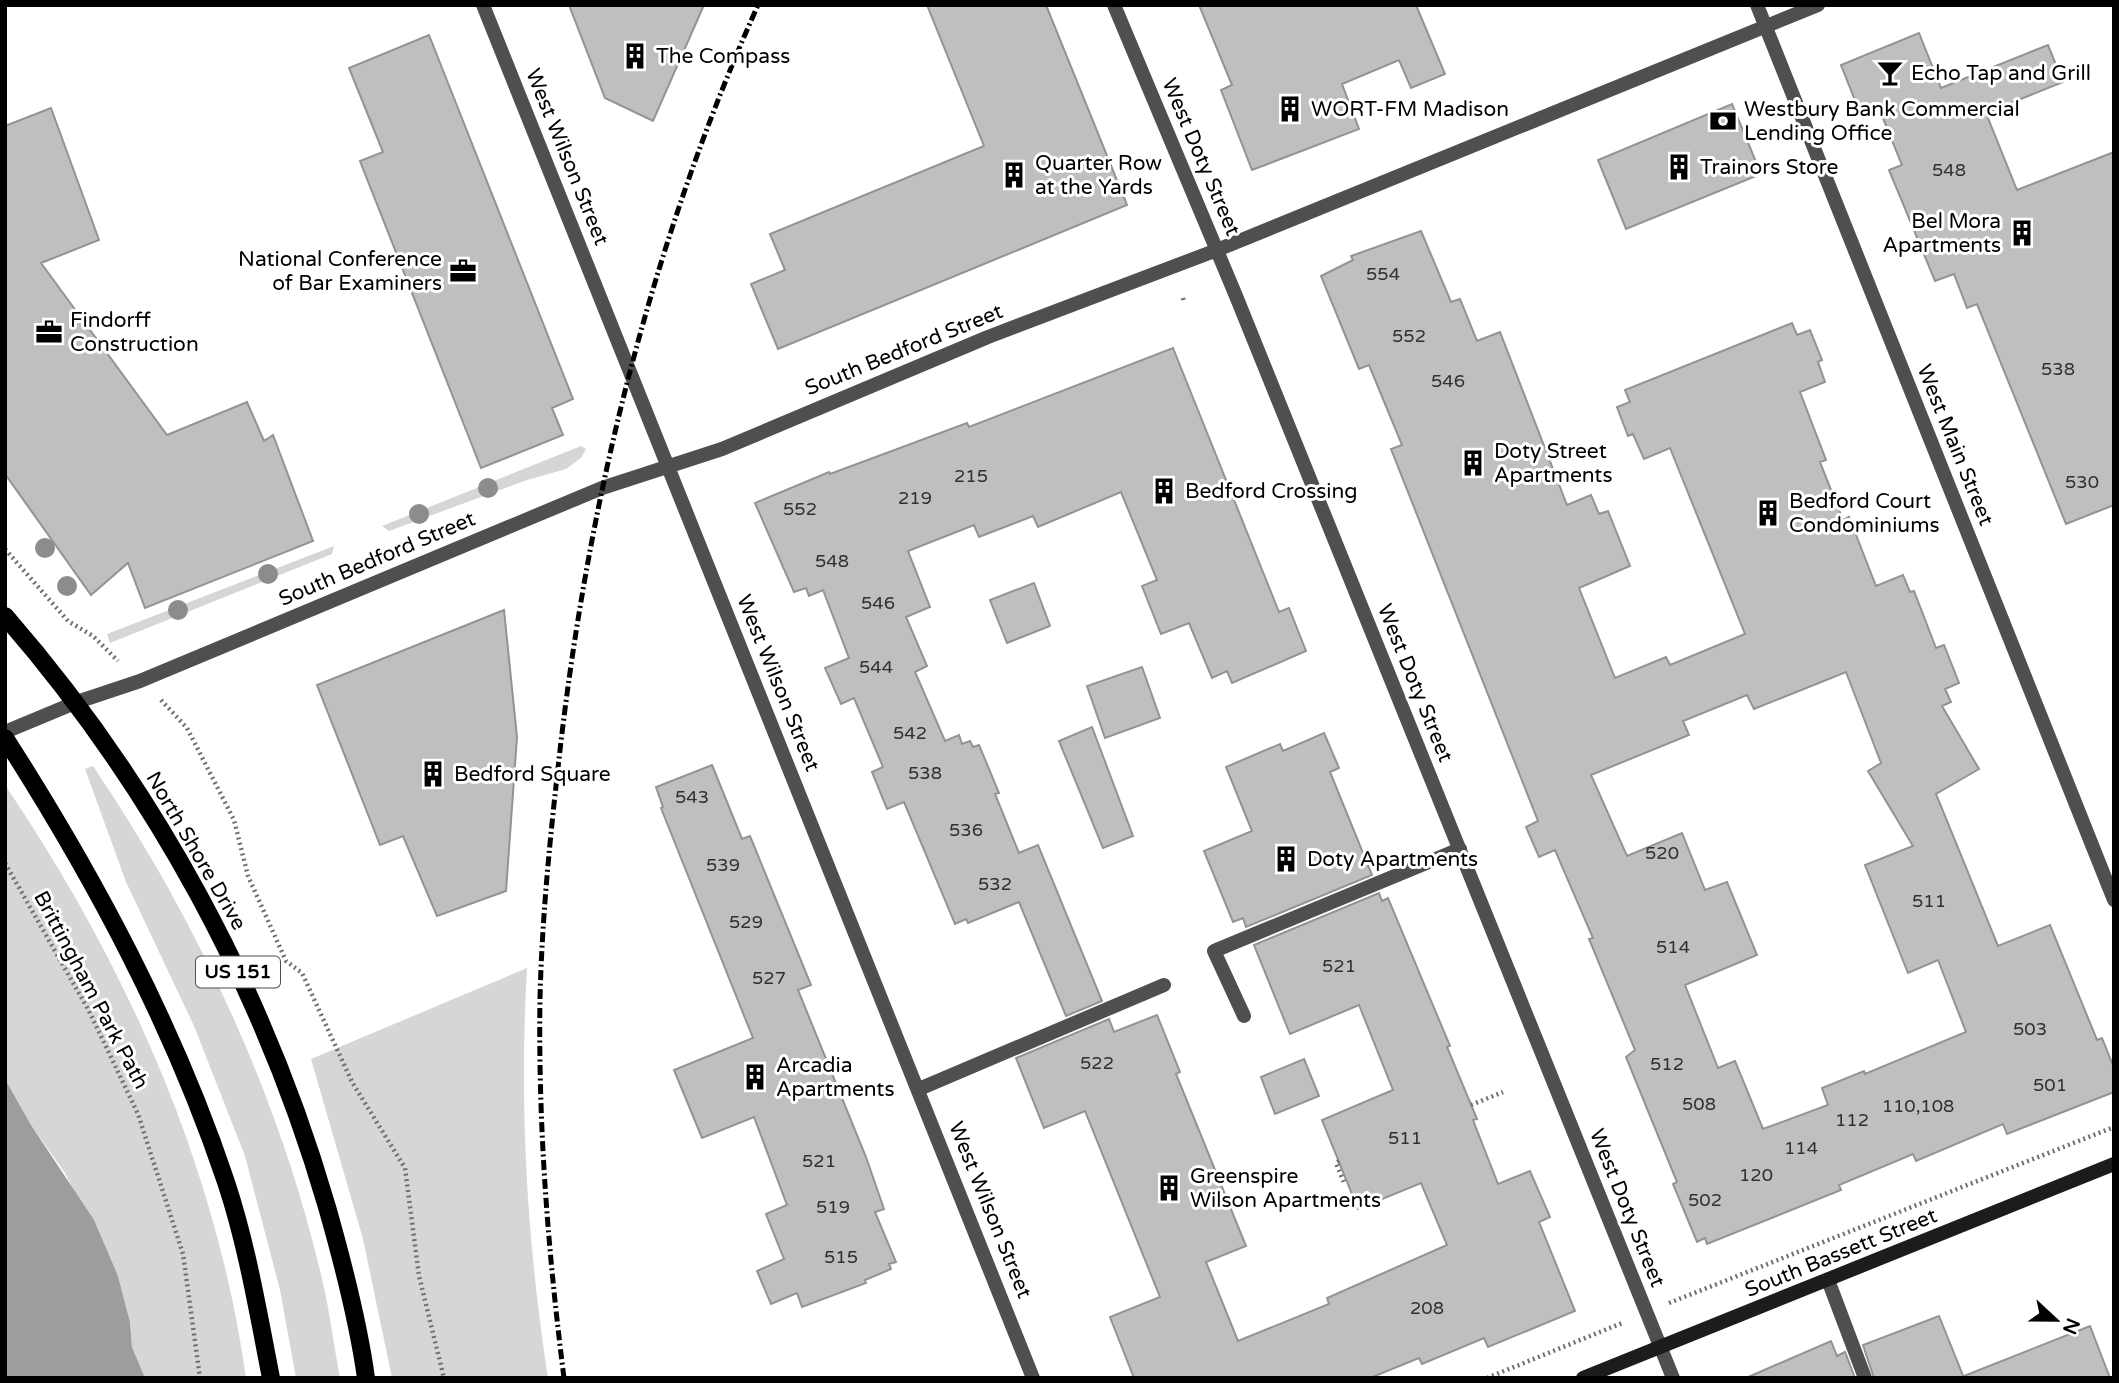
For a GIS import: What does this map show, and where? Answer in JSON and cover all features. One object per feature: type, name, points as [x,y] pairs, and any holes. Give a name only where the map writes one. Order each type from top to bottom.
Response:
[{"type":"main road","name":"North Shore Drive","points":[[5,616],[77,702],[170,844],[237,969],[263,1029],[315,1167],[352,1305],[366,1378]]},
{"type":"main road","points":[[5,735],[97,888],[170,1040],[226,1182],[245,1253],[271,1378]]},
{"type":"street","name":"West Wilson Street","points":[[484,5],[1033,1378]]},
{"type":"street","name":"West Doty Street","points":[[1114,5],[1217,250],[1673,1378]]},
{"type":"street","name":"West Main Street","points":[[1757,5],[2114,900]]},
{"type":"street","name":"South Bedford Street","points":[[5,735],[77,702],[140,681],[615,482],[722,449],[988,337],[1217,250],[1818,5]]},
{"type":"street","points":[[1244,1016],[1214,951],[1460,849]]},
{"type":"street","points":[[919,1089],[1164,985]]},
{"type":"street","name":"South Bassett Street","points":[[1583,1378],[1661,1349],[2114,1164]]},
{"type":"street","points":[[1828,1280],[1865,1378]]},
{"type":"path","points":[[5,549],[68,621],[102,646]]},
{"type":"path","points":[[179,717],[234,820],[248,876],[286,961],[302,973],[352,1082],[405,1168],[419,1276],[444,1378]]},
{"type":"path","name":"Brittingham Park Path","points":[[5,863],[89,1011],[138,1114],[183,1254],[200,1378]]},
{"type":"path","points":[[1471,1105],[1503,1092]]},
{"type":"path","points":[[1487,1378],[2114,1126]]},
{"type":"path","points":[[1339,1161],[1336,1163],[1345,1185]]},
{"type":"shaded area","points":[[581,446],[586,449],[581,458],[566,469],[524,481],[389,531],[382,526]]},
{"type":"shaded area","points":[[334,546],[332,554],[110,643],[107,634]]},
{"type":"shaded area","points":[[93,766],[167,886],[201,949],[259,1080],[305,1215],[325,1295],[340,1378],[296,1378],[280,1290],[245,1156],[194,1026],[126,882],[85,769]]},
{"type":"shaded area","points":[[5,785],[89,922],[126,994],[159,1068],[188,1143],[213,1220],[232,1298],[246,1378],[145,1378],[132,1347],[130,1322],[118,1276],[65,1173],[31,1125],[5,1079]]},
{"type":"shaded area","points":[[527,968],[524,1070],[527,1173],[535,1276],[548,1378],[392,1378],[363,1239],[311,1059]]},
{"type":"shaded area","points":[[5,1079],[31,1125],[94,1220],[118,1276],[130,1322],[132,1347],[145,1378],[5,1378]]},
{"type":"building","name":"The Compass","points":[[569,5],[704,5],[653,121],[605,98]]},
{"type":"building","name":"Quarter Row at the Yards","points":[[927,5],[1046,5],[1127,205],[778,349],[751,284],[785,270],[770,234],[984,146]]},
{"type":"building","points":[[1199,5],[1416,5],[1445,74],[1411,88],[1399,60],[1342,84],[1359,129],[1252,170],[1221,90],[1232,85]]},
{"type":"building","points":[[1919,33],[1941,88],[2048,45],[2063,82],[1986,113],[2017,190],[2114,152],[2114,505],[2066,524],[1977,304],[1967,308],[1954,274],[1935,281],[1889,170],[1902,165],[1878,106],[1860,113],[1841,65]]},
{"type":"building","name":"National Conference of Bar Examiners","points":[[429,35],[573,399],[552,408],[563,435],[481,468],[360,161],[383,152],[349,68]]},
{"type":"building","name":"Trainors Store","points":[[1732,104],[1761,174],[1626,229],[1598,160]]},
{"type":"building","name":"Findorff Construction","points":[[51,108],[99,240],[41,263],[167,435],[247,402],[264,441],[273,435],[313,541],[145,608],[128,563],[91,595],[5,474],[5,126]]},
{"type":"building","points":[[1421,231],[1451,302],[1460,299],[1477,341],[1500,332],[1567,505],[1591,495],[1599,514],[1608,511],[1630,566],[1579,588],[1615,678],[1666,657],[1670,665],[1745,634],[1670,448],[1644,459],[1633,434],[1628,436],[1617,407],[1630,402],[1625,390],[1792,323],[1797,335],[1810,330],[1822,360],[1818,362],[1825,382],[1800,392],[1826,460],[1820,462],[1843,520],[1849,517],[1876,586],[1903,575],[1910,592],[1914,591],[1936,648],[1944,645],[1959,683],[1945,689],[1951,702],[1942,706],[1979,769],[1936,794],[1998,946],[2050,925],[2097,1040],[2102,1038],[2114,1068],[2114,1092],[2007,1134],[2003,1124],[1916,1161],[1913,1154],[1839,1185],[1841,1190],[1707,1244],[1705,1238],[1697,1242],[1673,1184],[1677,1182],[1626,1057],[1635,1050],[1589,939],[1593,938],[1555,850],[1539,857],[1526,827],[1538,821],[1391,449],[1402,445],[1369,365],[1359,369],[1321,276],[1353,260],[1351,256]],"holes":[[[1846,672],[1881,763],[1868,771],[1913,846],[1865,865],[1908,973],[1938,960],[1966,1032],[1865,1074],[1864,1071],[1822,1088],[1828,1105],[1763,1129],[1735,1061],[1718,1068],[1685,985],[1757,955],[1727,882],[1705,890],[1682,833],[1627,856],[1591,775],[1689,735],[1683,721],[1747,695],[1754,709]]]},
{"type":"building","points":[[1173,348],[1279,612],[1289,608],[1306,651],[1232,683],[1227,671],[1212,678],[1189,623],[1161,634],[1142,586],[1157,580],[1121,492],[1038,527],[1033,516],[979,537],[974,525],[908,551],[930,607],[906,617],[927,666],[915,672],[945,741],[959,735],[962,744],[970,741],[973,747],[979,745],[1019,853],[1038,845],[1102,1001],[1066,1016],[1019,902],[968,923],[966,919],[955,924],[904,802],[887,809],[872,772],[883,767],[854,698],[841,704],[825,668],[849,658],[823,590],[809,596],[806,588],[794,592],[755,503],[829,472],[830,474],[967,423],[969,427]]},
{"type":"building","points":[[1034,583],[1050,626],[1007,643],[990,600]]},
{"type":"building","name":"Bedford Square","points":[[504,610],[517,737],[506,891],[437,916],[403,836],[380,845],[317,685]]},
{"type":"building","points":[[1142,667],[1160,718],[1105,738],[1087,686]]},
{"type":"building","points":[[1092,727],[1133,836],[1103,848],[1059,741]]},
{"type":"building","points":[[1324,733],[1339,768],[1330,772],[1372,875],[1246,927],[1243,918],[1233,922],[1204,851],[1252,831],[1226,767],[1280,744],[1283,751]]},
{"type":"building","points":[[712,765],[742,839],[750,836],[811,985],[798,990],[866,1157],[884,1209],[875,1212],[896,1262],[889,1264],[891,1269],[865,1280],[866,1283],[802,1307],[797,1293],[771,1304],[757,1271],[784,1259],[766,1214],[787,1205],[754,1117],[702,1138],[674,1070],[753,1038],[661,808],[663,807],[656,787]]},
{"type":"building","points":[[1379,893],[1382,901],[1388,898],[1450,1046],[1447,1047],[1477,1119],[1473,1120],[1498,1184],[1530,1171],[1550,1217],[1539,1222],[1575,1311],[1488,1347],[1484,1338],[1422,1364],[1419,1358],[1370,1378],[1134,1378],[1110,1317],[1160,1297],[1085,1111],[1044,1128],[1016,1058],[1109,1019],[1114,1032],[1157,1015],[1180,1072],[1176,1074],[1246,1246],[1206,1262],[1238,1341],[1329,1304],[1327,1298],[1447,1245],[1421,1183],[1358,1209],[1322,1120],[1393,1090],[1359,1005],[1290,1034],[1254,945]]},
{"type":"building","points":[[1304,1059],[1319,1096],[1275,1114],[1261,1077]]},
{"type":"building","points":[[1939,1316],[1964,1378],[1874,1378],[1863,1345]]},
{"type":"building","points":[[2090,1326],[2110,1378],[1964,1378],[1964,1376]]},
{"type":"building","points":[[1831,1341],[1837,1356],[1845,1352],[1855,1378],[1746,1378]]},
{"type":"railway","points":[[564,1378],[545,1188],[540,998],[550,848],[571,662],[606,470],[629,374],[686,187],[720,95],[758,5]]},
{"type":"place","name":"The Compass","points":[[635,56]]},
{"type":"place","name":"Echo Tap and Grill","points":[[1890,73]]},
{"type":"place","name":"WORT-FM Madison","points":[[1290,109]]},
{"type":"place","name":"Westbury Bank Commercial Lending Office","points":[[1723,121]]},
{"type":"place","name":"Trainors Store","points":[[1679,167]]},
{"type":"place","name":"Quarter Row at the Yards","points":[[1014,175]]},
{"type":"place","name":"Bel Mora Apartments","points":[[2022,233]]},
{"type":"place","name":"National Conference of Bar Examiners","points":[[463,271]]},
{"type":"place","name":"Findorff Construction","points":[[49,332]]},
{"type":"place","name":"Doty Street Apartments","points":[[1473,463]]},
{"type":"place","name":"Bedford Crossing","points":[[1164,491]]},
{"type":"place","name":"Bedford Court Condominiums","points":[[1768,513]]},
{"type":"place","name":"Bedford Square","points":[[433,774]]},
{"type":"place","name":"Doty Apartments","points":[[1286,859]]},
{"type":"place","name":"Arcadia Apartments","points":[[755,1077]]},
{"type":"place","name":"Greenspire Wilson Apartments","points":[[1169,1188]]}]
